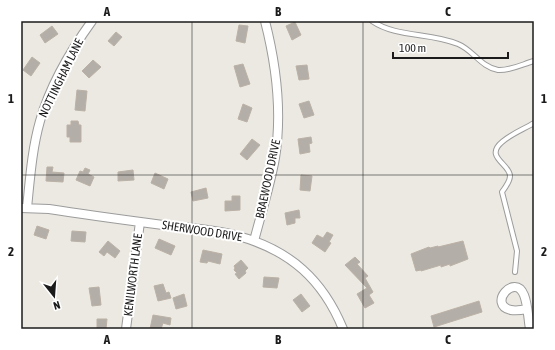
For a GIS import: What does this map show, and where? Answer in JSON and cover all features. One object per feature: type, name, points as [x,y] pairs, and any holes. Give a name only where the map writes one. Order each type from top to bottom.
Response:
[{"type":"street","name":"NOTTINGHAM LANE","points":[[24,208],[31,161],[46,104],[70,55],[92,21]]},
{"type":"street","name":"BRAEWOOD DRIVE","points":[[254,241],[270,182],[275,157],[277,135],[276,82],[265,21]]},
{"type":"street","name":"SHERWOOD DRIVE","points":[[24,208],[49,209],[223,233],[254,241],[279,253],[309,275],[326,295],[343,329]]},
{"type":"street","name":"KENILWORTH LANE","points":[[126,329],[140,222]]},
{"type":"street","points":[[527,309],[530,329]]},
{"type":"lane","points":[[372,21],[394,31],[427,36],[459,44],[479,61],[498,70],[506,70],[534,61]]},
{"type":"lane","points":[[515,272],[517,251],[502,192],[509,180],[510,174],[498,159],[496,154],[497,149],[502,142],[534,123]]},
{"type":"building","points":[[295,22],[301,35],[292,40],[286,26]]},
{"type":"building","points":[[239,25],[248,26],[245,43],[236,41]]},
{"type":"building","points":[[52,26],[58,34],[45,43],[40,35]]},
{"type":"building","points":[[116,32],[122,37],[114,46],[108,41]]},
{"type":"building","points":[[32,57],[40,63],[31,76],[23,70]]},
{"type":"building","points":[[93,60],[101,67],[89,78],[82,71]]},
{"type":"building","points":[[243,64],[250,84],[240,87],[234,66]]},
{"type":"building","points":[[307,65],[309,79],[299,80],[296,66]]},
{"type":"building","points":[[77,90],[87,91],[85,111],[75,110]]},
{"type":"building","points":[[309,101],[314,115],[304,118],[299,104]]},
{"type":"building","points":[[243,104],[252,108],[247,122],[238,119]]},
{"type":"building","points":[[71,121],[78,121],[79,125],[81,125],[81,142],[70,142],[70,137],[67,137],[67,125],[71,125]]},
{"type":"building","points":[[311,137],[312,143],[309,144],[310,152],[300,154],[298,139]]},
{"type":"building","points":[[252,139],[260,145],[247,160],[240,154]]},
{"type":"building","points":[[47,167],[53,167],[52,172],[64,173],[63,182],[46,181]]},
{"type":"building","points":[[85,168],[90,170],[88,174],[94,177],[90,186],[76,180],[80,171],[83,172]]},
{"type":"building","points":[[133,170],[134,180],[118,181],[118,172]]},
{"type":"building","points":[[155,173],[168,179],[164,189],[151,183]]},
{"type":"building","points":[[301,175],[312,176],[310,191],[300,190]]},
{"type":"building","points":[[206,188],[208,198],[193,201],[191,192]]},
{"type":"building","points":[[232,196],[240,196],[240,210],[225,211],[225,201],[232,201]]},
{"type":"building","points":[[299,210],[300,218],[295,218],[295,223],[287,225],[285,213]]},
{"type":"building","points":[[37,226],[49,230],[46,239],[34,235]]},
{"type":"building","points":[[72,231],[86,232],[85,242],[71,241]]},
{"type":"building","points":[[327,232],[333,235],[329,242],[331,243],[325,252],[312,243],[317,235],[323,238]]},
{"type":"building","points":[[159,239],[175,246],[171,255],[155,248]]},
{"type":"building","points":[[108,241],[120,251],[115,258],[107,252],[104,256],[99,252]]},
{"type":"building","points":[[463,241],[468,259],[450,266],[450,264],[441,267],[441,265],[416,271],[411,254],[429,247],[438,247]]},
{"type":"building","points":[[203,250],[222,254],[220,264],[208,261],[207,263],[200,262]]},
{"type":"building","points":[[355,257],[360,262],[357,264],[368,276],[365,278],[373,292],[369,295],[374,303],[365,308],[357,294],[367,288],[345,265]]},
{"type":"building","points":[[241,260],[248,268],[245,271],[246,273],[239,279],[235,274],[237,273],[234,270],[234,266]]},
{"type":"building","points":[[264,277],[279,278],[277,288],[263,287]]},
{"type":"building","points":[[163,284],[166,293],[169,292],[171,298],[158,301],[154,286]]},
{"type":"building","points":[[99,287],[101,305],[92,306],[89,288]]},
{"type":"building","points":[[184,294],[187,306],[176,309],[173,298]]},
{"type":"building","points":[[301,294],[310,306],[302,312],[293,300]]},
{"type":"building","points":[[479,301],[482,312],[434,327],[431,316]]},
{"type":"building","points":[[153,315],[171,318],[170,325],[163,323],[161,329],[150,329]]},
{"type":"building","points":[[97,319],[107,319],[106,329],[97,329]]}]
